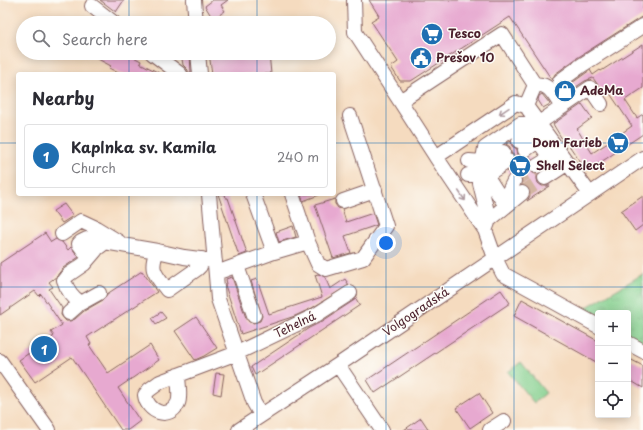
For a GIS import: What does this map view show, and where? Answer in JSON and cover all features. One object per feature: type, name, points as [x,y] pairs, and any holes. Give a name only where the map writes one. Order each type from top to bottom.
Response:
[{"type":"street","points":[[194,0],[195,16]]},
{"type":"street","points":[[354,0],[355,32],[436,157],[487,225]]},
{"type":"street","points":[[92,6],[105,16]]},
{"type":"street","points":[[560,81],[643,26]]},
{"type":"street","points":[[400,101],[502,34],[535,85]]},
{"type":"street","points":[[161,60],[177,72]]},
{"type":"street","points":[[199,60],[200,72]]},
{"type":"street","points":[[535,85],[540,84],[550,89],[562,107]]},
{"type":"street","points":[[535,85],[526,106],[537,131],[557,163],[590,194]]},
{"type":"street","points":[[522,145],[562,107],[590,88],[601,104]]},
{"type":"street","points":[[436,157],[516,103],[526,106]]},
{"type":"street","points":[[293,196],[308,242],[318,264],[326,269],[363,258],[386,226],[350,116]]},
{"type":"street","points":[[537,131],[520,124],[485,148],[477,169],[487,225],[495,258],[503,274],[595,324]]},
{"type":"street","points":[[477,169],[505,157]]},
{"type":"street","name":"Volgogradská","points":[[239,430],[338,365],[643,158]]},
{"type":"street","points":[[540,172],[557,163]]},
{"type":"street","points":[[477,169],[505,201]]},
{"type":"street","points":[[487,225],[505,201],[518,187]]},
{"type":"street","points":[[344,201],[375,190]]},
{"type":"street","points":[[210,196],[211,264],[218,299],[254,403],[261,415]]},
{"type":"street","points":[[253,196],[274,252]]},
{"type":"street","points":[[62,234],[81,221],[96,228],[123,245]]},
{"type":"street","points":[[99,293],[76,305],[64,280],[68,275],[84,264],[100,246],[123,245],[157,251],[211,264],[237,266],[274,252],[308,242]]},
{"type":"street","points":[[157,251],[153,261],[153,270],[167,290],[197,269],[211,264]]},
{"type":"street","points":[[237,266],[254,315]]},
{"type":"street","name":"Tehelná","points":[[178,375],[214,356],[237,353],[316,315],[350,293]]},
{"type":"street","points":[[631,345],[643,351]]},
{"type":"street","points":[[0,361],[49,430]]},
{"type":"street","points":[[338,365],[382,430]]},
{"type":"street","points":[[490,430],[504,421]]},
{"type":"green space","points":[[643,274],[643,352],[631,346],[631,310],[595,310],[595,325],[575,314]]},
{"type":"green space","points":[[521,362],[546,393],[534,403],[508,372]]},
{"type":"building","points":[[100,0],[124,0],[116,12]]},
{"type":"building","points":[[213,0],[228,0],[221,5],[225,11],[218,16],[211,16],[205,6]]},
{"type":"building","points":[[369,0],[643,0],[643,16],[577,58],[555,74],[552,80],[510,17],[411,81],[400,81],[391,67],[398,62],[371,21],[379,16]]},
{"type":"building","points":[[643,44],[643,88],[625,100],[637,118],[643,114],[643,134],[595,166],[584,166],[564,138],[562,139],[553,124],[582,104],[592,118],[577,129],[592,153],[611,141],[609,138],[617,133],[619,135],[632,126],[609,92],[605,95],[593,78],[585,81],[564,95],[561,89],[565,88],[590,70],[593,75],[600,70],[601,71]]},
{"type":"building","points":[[100,60],[139,60],[141,61],[140,63],[157,72],[116,72],[109,68],[111,66]]},
{"type":"building","points":[[182,60],[190,60],[191,72],[188,72],[183,65]]},
{"type":"building","points":[[210,60],[270,60],[271,72],[212,72]]},
{"type":"building","points":[[542,94],[550,104],[543,108],[538,100],[539,96]]},
{"type":"building","points":[[511,141],[512,146],[517,149],[518,155],[525,158],[530,157],[532,159],[529,162],[529,167],[533,173],[537,174],[538,183],[542,186],[550,186],[527,201],[530,196],[529,188],[522,185],[522,180],[518,174],[509,174],[507,171],[515,165],[516,161],[515,156],[511,153],[510,147],[506,144]]},
{"type":"building","points":[[219,196],[226,196],[226,198],[228,198],[247,253],[239,256]]},
{"type":"building","points":[[302,196],[316,196],[303,201]]},
{"type":"building","points":[[643,196],[643,225],[635,231],[621,211]]},
{"type":"building","points":[[335,199],[335,204],[338,208],[342,209],[346,222],[373,213],[377,225],[345,236],[351,253],[333,258],[315,205]]},
{"type":"building","points":[[64,204],[73,216],[62,223],[53,211]]},
{"type":"building","points":[[293,226],[296,237],[279,242],[276,232]]},
{"type":"building","points":[[45,233],[51,242],[56,239],[62,242],[68,250],[71,247],[79,257],[63,268],[56,277],[49,282],[53,287],[49,289],[62,308],[61,315],[66,321],[75,319],[84,311],[103,300],[107,294],[142,271],[157,292],[87,337],[91,344],[89,345],[108,373],[150,345],[159,360],[118,388],[140,421],[128,430],[121,430],[72,357],[35,382],[19,360],[54,336],[51,332],[62,325],[41,294],[39,296],[35,291],[0,315],[0,263]]},
{"type":"building","points":[[318,274],[325,277],[330,289],[345,279],[349,285],[312,308],[295,316],[241,334],[225,285],[227,284],[226,279],[232,277],[246,318],[249,322],[253,323],[260,321],[262,316],[251,281],[257,279],[269,314],[322,297],[315,275]]},
{"type":"building","points":[[501,290],[510,303],[375,393],[367,380]]},
{"type":"building","points":[[356,299],[360,305],[255,375],[251,367],[309,328]]},
{"type":"building","points":[[522,299],[595,339],[595,361],[514,316]]},
{"type":"building","points":[[161,312],[166,318],[156,324],[152,318]]},
{"type":"building","points":[[196,317],[217,348],[195,360],[175,331]]},
{"type":"building","points":[[631,360],[643,366],[643,388],[631,381]]},
{"type":"building","points":[[216,373],[224,374],[221,395],[213,393]]},
{"type":"building","points":[[479,393],[492,413],[470,428],[456,408]]},
{"type":"building","points":[[421,418],[429,430],[404,430]]},
{"type":"tunnel","points":[[514,181],[537,166]]},
{"type":"tunnel","points":[[522,193],[545,178]]},
{"type":"place","name":"Tesco","points":[[432,34]]},
{"type":"place","name":"Prešov 10","points":[[421,58]]},
{"type":"place","name":"AdeMa","points":[[565,91]]},
{"type":"place","name":"Dom Farieb","points":[[618,143]]},
{"type":"place","name":"Shell Select","points":[[520,166]]},
{"type":"place","name":"Kaplnka sv. Kamila","points":[[44,349]]}]
